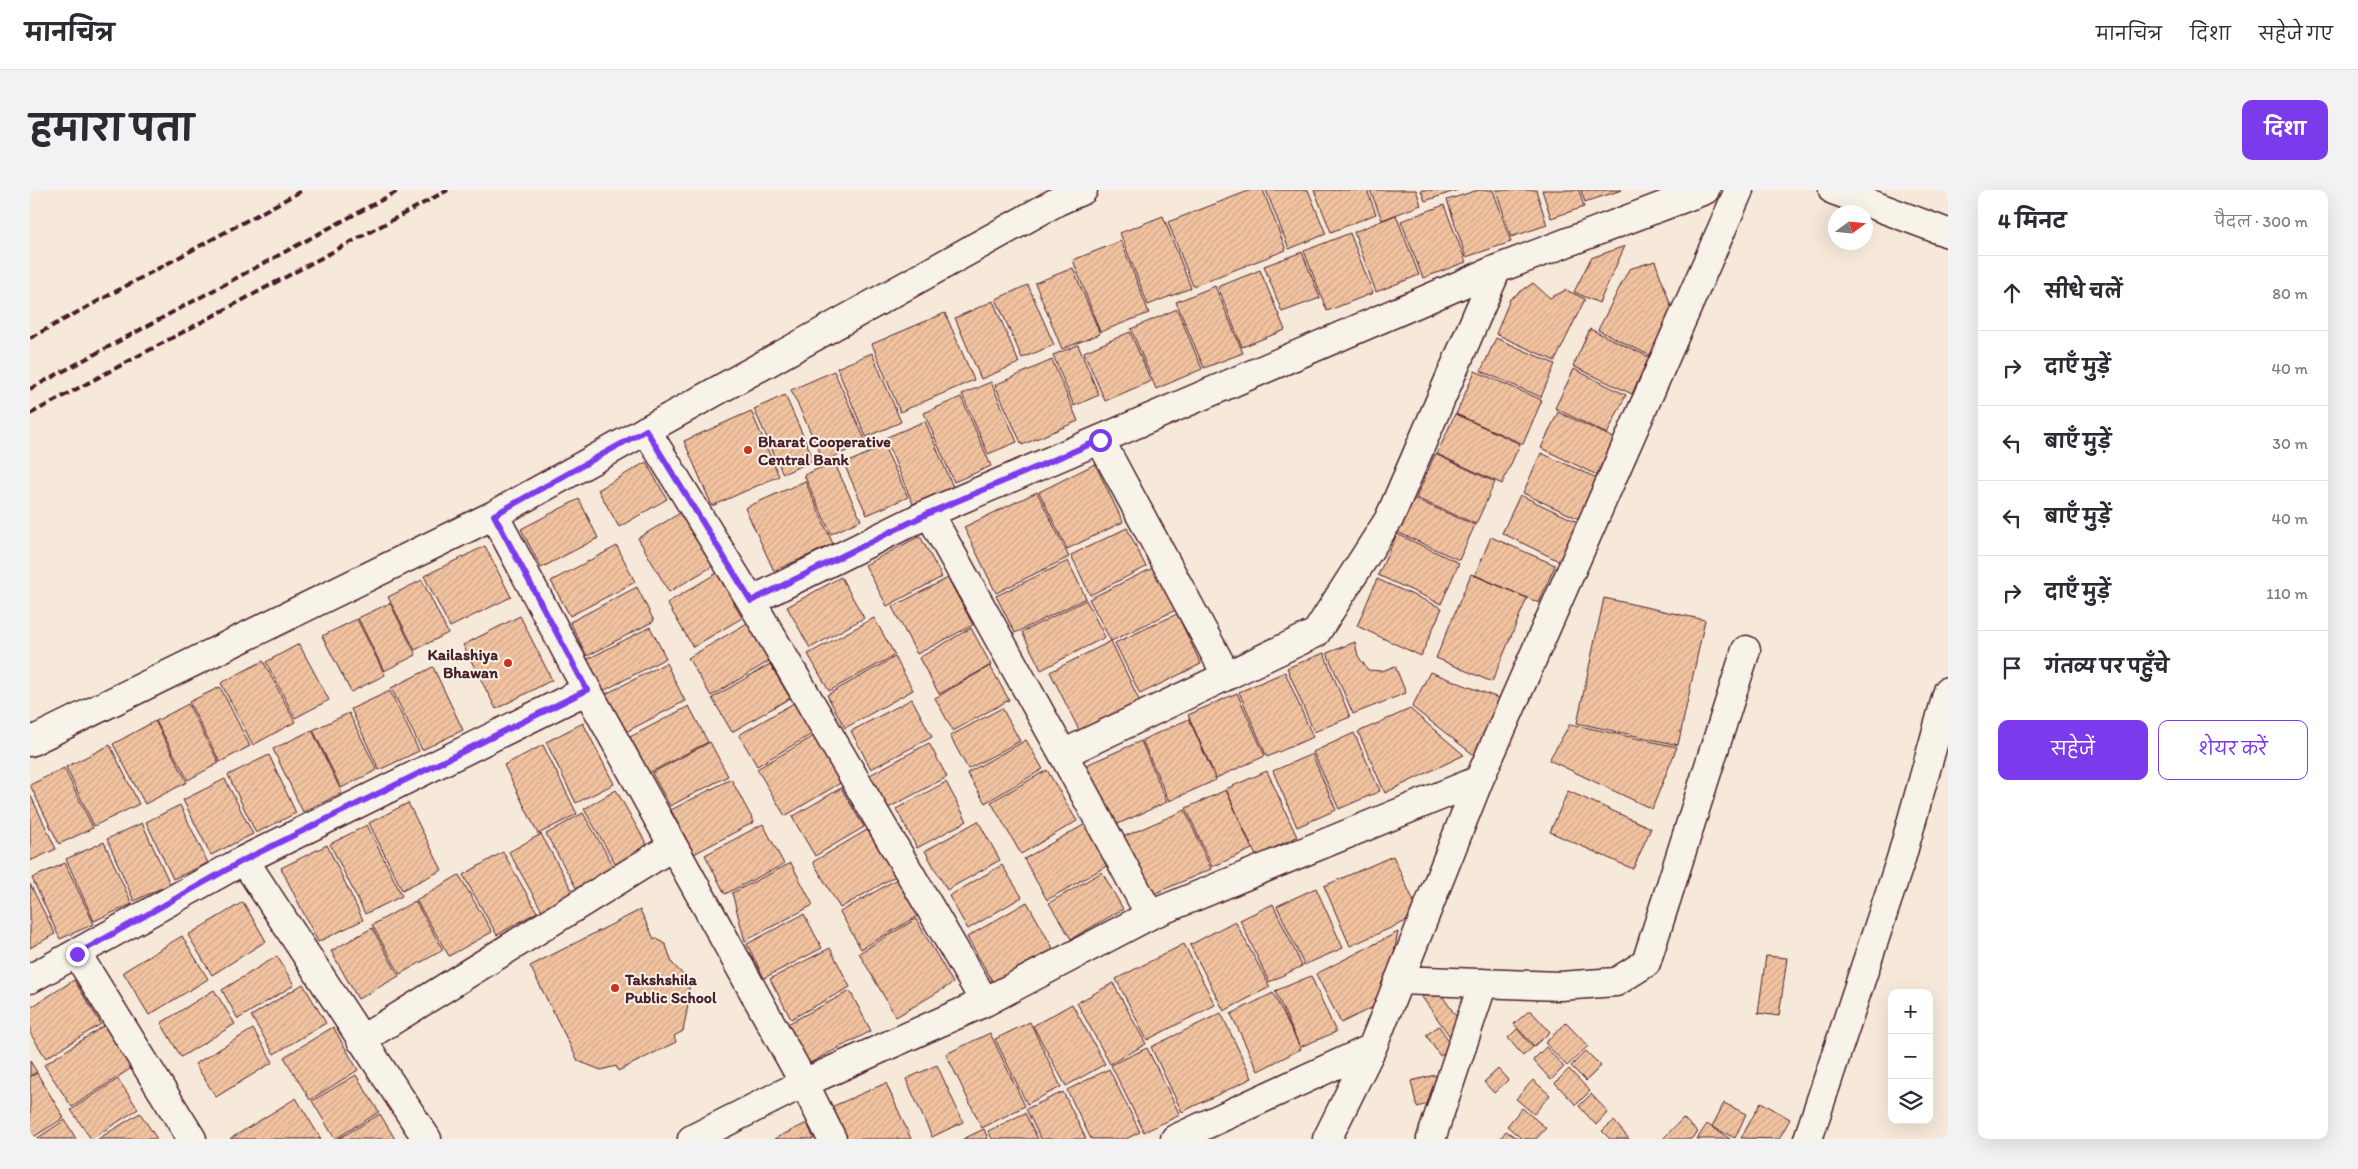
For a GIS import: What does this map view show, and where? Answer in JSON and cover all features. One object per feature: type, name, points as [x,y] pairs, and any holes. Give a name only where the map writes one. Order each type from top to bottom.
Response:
[{"type":"street","points":[[30,742],[494,515],[1058,201],[1083,190]]},
{"type":"street","points":[[751,601],[929,513],[1497,269],[1705,190]]},
{"type":"street","points":[[1327,1139],[1372,1048],[1479,780],[1739,190]]},
{"type":"street","points":[[1833,190],[1948,233]]},
{"type":"street","points":[[1063,754],[1316,633],[1389,519],[1497,269]]},
{"type":"street","points":[[646,430],[751,601],[985,1002]]},
{"type":"street","points":[[1100,440],[1227,676]]},
{"type":"street","points":[[929,513],[1150,915]]},
{"type":"street","points":[[494,515],[587,690],[804,1083],[832,1139]]},
{"type":"street","points":[[1399,980],[1560,986],[1616,982],[1646,963],[1746,650]]},
{"type":"street","points":[[30,979],[244,860],[587,690]]},
{"type":"street","points":[[1808,1139],[1901,859],[1948,691]]},
{"type":"street","points":[[692,1139],[804,1083],[985,1002],[1150,915],[1479,780]]},
{"type":"street","points":[[361,1040],[673,846]]},
{"type":"street","points":[[244,860],[427,1139]]},
{"type":"street","points":[[77,954],[192,1139]]},
{"type":"street","points":[[1431,1139],[1483,983]]},
{"type":"street","points":[[1175,1139],[1372,1048]]},
{"type":"building","points":[[1251,190],[1263,190],[1286,250],[1193,286],[1168,222]]},
{"type":"building","points":[[1266,190],[1308,190],[1326,234],[1289,249]]},
{"type":"building","points":[[1314,190],[1367,190],[1376,214],[1331,232]]},
{"type":"building","points":[[1370,190],[1416,190],[1421,205],[1382,220]]},
{"type":"building","points":[[1421,190],[1458,190],[1425,201]]},
{"type":"building","points":[[1478,190],[1493,190],[1511,242],[1466,257],[1447,200]]},
{"type":"building","points":[[1496,190],[1536,190],[1547,225],[1511,237]]},
{"type":"building","points":[[1542,190],[1579,190],[1584,207],[1551,218]]},
{"type":"building","points":[[1581,190],[1622,190],[1585,202]]},
{"type":"building","points":[[1444,205],[1466,262],[1423,278],[1401,221]]},
{"type":"building","points":[[1396,215],[1419,275],[1376,292],[1354,232]]},
{"type":"building","points":[[1163,216],[1191,288],[1148,305],[1120,233]]},
{"type":"building","points":[[1350,233],[1373,293],[1327,311],[1304,251]]},
{"type":"building","points":[[1121,241],[1149,313],[1100,332],[1073,260]]},
{"type":"building","points":[[1625,246],[1599,303],[1574,292],[1591,258]]},
{"type":"building","points":[[1302,252],[1320,298],[1282,312],[1264,266]]},
{"type":"building","points":[[1655,261],[1672,309],[1651,356],[1598,330],[1629,269]]},
{"type":"building","points":[[1073,268],[1100,334],[1062,349],[1035,283]]},
{"type":"building","points":[[1260,270],[1285,330],[1242,347],[1218,287]]},
{"type":"building","points":[[1533,283],[1550,298],[1566,290],[1585,299],[1555,361],[1496,334],[1510,299]]},
{"type":"building","points":[[1028,285],[1054,345],[1022,358],[996,299]]},
{"type":"building","points":[[1215,286],[1243,353],[1204,368],[1176,302]]},
{"type":"building","points":[[993,301],[1019,363],[981,379],[955,318]]},
{"type":"building","points":[[1177,309],[1202,369],[1156,389],[1131,329]]},
{"type":"building","points":[[945,313],[974,380],[900,412],[872,344]]},
{"type":"building","points":[[1590,329],[1649,357],[1632,394],[1573,366]]},
{"type":"building","points":[[1130,332],[1151,381],[1105,401],[1084,352]]},
{"type":"building","points":[[1496,338],[1555,364],[1541,397],[1481,371]]},
{"type":"building","points":[[1078,345],[1099,395],[1074,406],[1053,355]]},
{"type":"building","points":[[872,353],[901,422],[866,437],[837,368]]},
{"type":"building","points":[[1052,360],[1078,421],[1022,445],[995,385]]},
{"type":"building","points":[[1574,369],[1626,395],[1607,434],[1555,408]]},
{"type":"building","points":[[834,371],[866,442],[824,461],[791,390]]},
{"type":"building","points":[[1475,371],[1542,400],[1523,444],[1456,414]]},
{"type":"building","points":[[991,382],[1017,442],[988,454],[962,394]]},
{"type":"building","points":[[785,395],[814,460],[783,474],[754,409]]},
{"type":"building","points":[[961,397],[991,466],[954,482],[924,413]]},
{"type":"building","points":[[751,411],[779,476],[712,506],[684,441]]},
{"type":"building","points":[[1558,412],[1614,438],[1597,475],[1541,448]]},
{"type":"building","points":[[1455,414],[1520,444],[1502,484],[1437,454]]},
{"type":"building","points":[[925,421],[953,487],[913,504],[885,438]]},
{"type":"building","points":[[884,446],[908,497],[867,515],[844,464]]},
{"type":"building","points":[[1541,453],[1597,478],[1579,519],[1523,493]]},
{"type":"building","points":[[1435,454],[1495,482],[1476,524],[1416,498]]},
{"type":"building","points":[[646,462],[667,499],[619,527],[598,490]]},
{"type":"building","points":[[834,462],[861,520],[831,534],[804,475]]},
{"type":"building","points":[[1095,464],[1123,522],[1067,549],[1039,492]]},
{"type":"building","points":[[805,481],[833,544],[774,571],[745,508]]},
{"type":"building","points":[[1037,492],[1069,557],[996,593],[964,527]]},
{"type":"building","points":[[1520,495],[1584,525],[1565,564],[1502,533]]},
{"type":"building","points":[[1412,498],[1475,525],[1459,560],[1397,532]]},
{"type":"building","points":[[579,499],[598,538],[541,568],[521,529]]},
{"type":"building","points":[[692,506],[723,560],[669,592],[638,538]]},
{"type":"building","points":[[1127,528],[1146,567],[1090,595],[1071,555]]},
{"type":"building","points":[[1397,534],[1459,563],[1441,604],[1378,575]]},
{"type":"building","points":[[920,536],[942,577],[887,606],[865,565]]},
{"type":"building","points":[[1491,537],[1555,565],[1539,603],[1475,575]]},
{"type":"building","points":[[485,546],[511,597],[450,627],[424,576]]},
{"type":"building","points":[[617,546],[635,582],[570,616],[551,581]]},
{"type":"building","points":[[1068,561],[1086,598],[1015,633],[996,596]]},
{"type":"building","points":[[1159,565],[1180,608],[1111,641],[1089,599]]},
{"type":"building","points":[[717,573],[742,618],[693,647],[667,603]]},
{"type":"building","points":[[1471,574],[1527,598],[1492,682],[1436,658]]},
{"type":"building","points":[[841,577],[864,618],[810,648],[787,607]]},
{"type":"building","points":[[948,578],[973,625],[917,654],[892,607]]},
{"type":"building","points":[[1377,579],[1442,608],[1421,656],[1357,626]]},
{"type":"building","points":[[422,580],[448,633],[415,650],[388,597]]},
{"type":"building","points":[[637,587],[654,621],[587,656],[570,622]]},
{"type":"building","points":[[1604,598],[1705,620],[1678,745],[1577,723]]},
{"type":"building","points":[[1086,600],[1105,637],[1041,670],[1022,632]]},
{"type":"building","points":[[390,603],[416,655],[384,671],[358,618]]},
{"type":"building","points":[[1177,614],[1201,664],[1140,694],[1115,643]]},
{"type":"building","name":"Kailashiya Bhawan","points":[[520,616],[552,680],[496,709],[463,645]]},
{"type":"building","points":[[874,618],[895,655],[829,691],[808,654]]},
{"type":"building","points":[[357,619],[385,675],[351,692],[322,636]]},
{"type":"building","points":[[749,622],[771,660],[711,696],[688,658]]},
{"type":"building","points":[[650,627],[666,658],[603,691],[586,660]]},
{"type":"building","points":[[971,628],[991,665],[939,694],[919,658]]},
{"type":"building","points":[[1111,641],[1141,704],[1081,734],[1050,672]]},
{"type":"building","points":[[1355,642],[1358,656],[1368,670],[1382,671],[1395,666],[1406,693],[1353,714],[1327,653]]},
{"type":"building","points":[[299,644],[329,700],[295,718],[266,662]]},
{"type":"building","points":[[1324,653],[1350,717],[1314,732],[1287,668]]},
{"type":"building","points":[[895,657],[913,690],[845,728],[827,695]]},
{"type":"building","points":[[263,661],[295,722],[253,745],[221,683]]},
{"type":"building","points":[[666,663],[685,701],[622,734],[602,696]]},
{"type":"building","points":[[770,664],[790,698],[732,732],[712,698]]},
{"type":"building","points":[[990,666],[1009,700],[953,731],[935,698]]},
{"type":"building","points":[[433,667],[463,730],[422,750],[391,688]]},
{"type":"building","points":[[1285,672],[1313,737],[1267,757],[1239,692]]},
{"type":"building","points":[[1430,672],[1501,699],[1474,755],[1412,707]]},
{"type":"building","points":[[220,687],[250,746],[220,762],[189,702]]},
{"type":"building","points":[[390,691],[419,751],[379,770],[351,709]]},
{"type":"building","points":[[1237,693],[1265,756],[1216,778],[1188,715]]},
{"type":"building","points":[[912,699],[932,737],[871,769],[851,731]]},
{"type":"building","points":[[799,700],[817,731],[757,766],[739,735]]},
{"type":"building","points":[[188,704],[219,763],[188,780],[156,721]]},
{"type":"building","points":[[689,706],[708,742],[649,773],[630,737]]},
{"type":"building","points":[[1002,708],[1020,741],[968,769],[950,736]]},
{"type":"building","points":[[1410,709],[1464,755],[1385,793],[1358,732]]},
{"type":"building","points":[[349,713],[377,770],[341,788],[313,730]]},
{"type":"building","points":[[1189,719],[1216,780],[1169,801],[1142,740]]},
{"type":"building","points":[[155,721],[187,782],[145,804],[113,744]]},
{"type":"building","points":[[583,723],[614,784],[576,803],[546,742]]},
{"type":"building","points":[[1570,724],[1677,747],[1652,809],[1549,760]]},
{"type":"building","points":[[312,730],[342,793],[303,812],[273,749]]},
{"type":"building","points":[[1354,733],[1380,791],[1339,809],[1313,752]]},
{"type":"building","points":[[814,736],[842,782],[785,816],[757,769]]},
{"type":"building","points":[[1026,740],[1043,769],[985,803],[967,773]]},
{"type":"building","points":[[1141,741],[1167,802],[1111,827],[1084,766]]},
{"type":"building","points":[[710,742],[728,776],[670,806],[652,773]]},
{"type":"building","points":[[929,743],[947,777],[888,808],[870,775]]},
{"type":"building","points":[[110,745],[139,804],[94,826],[66,767]]},
{"type":"building","points":[[543,745],[577,814],[538,834],[504,765]]},
{"type":"building","points":[[1312,754],[1336,810],[1297,827],[1273,771]]},
{"type":"building","points":[[269,755],[296,813],[256,833],[228,775]]},
{"type":"building","points":[[64,768],[93,828],[59,844],[30,785]]},
{"type":"building","points":[[1047,770],[1077,821],[1021,854],[991,802]]},
{"type":"building","points":[[1267,771],[1297,837],[1256,856],[1226,789]]},
{"type":"building","points":[[225,779],[253,834],[211,855],[183,800]]},
{"type":"building","points":[[731,779],[754,822],[694,854],[671,810]]},
{"type":"building","points":[[946,782],[967,821],[917,848],[896,809]]},
{"type":"building","points":[[841,788],[864,827],[815,856],[792,817]]},
{"type":"building","points":[[616,790],[651,852],[619,870],[584,809]]},
{"type":"building","points":[[1226,790],[1252,849],[1212,867],[1186,808]]},
{"type":"building","points":[[1568,791],[1651,828],[1633,869],[1550,832]]},
{"type":"building","points":[[30,794],[56,849],[30,861]]},
{"type":"building","points":[[408,803],[442,870],[402,890],[369,823]]},
{"type":"building","points":[[180,805],[208,863],[173,879],[146,822]]},
{"type":"building","points":[[1185,810],[1211,869],[1149,896],[1123,837]]},
{"type":"building","points":[[583,813],[617,872],[579,893],[546,834]]},
{"type":"building","points":[[978,821],[1000,860],[947,890],[925,851]]},
{"type":"building","points":[[142,823],[170,884],[134,901],[107,839]]},
{"type":"building","points":[[1087,823],[1110,864],[1047,900],[1024,859]]},
{"type":"building","points":[[763,824],[784,864],[725,894],[705,855]]},
{"type":"building","points":[[367,825],[402,896],[365,914],[330,844]]},
{"type":"building","points":[[872,827],[899,874],[840,908],[813,862]]},
{"type":"building","points":[[541,834],[573,892],[542,911],[509,852]]},
{"type":"building","points":[[104,842],[132,904],[94,921],[66,859]]},
{"type":"building","points":[[327,845],[363,920],[318,942],[281,868]]},
{"type":"building","points":[[503,852],[537,912],[497,935],[463,875]]},
{"type":"building","points":[[1393,856],[1420,915],[1350,946],[1324,886]]},
{"type":"building","points":[[65,863],[94,924],[60,939],[32,878]]},
{"type":"building","points":[[791,863],[813,905],[745,941],[732,893]]},
{"type":"building","points":[[1002,865],[1022,897],[968,929],[949,896]]},
{"type":"building","points":[[1102,872],[1123,909],[1071,939],[1049,903]]},
{"type":"building","points":[[459,875],[492,932],[449,956],[416,900]]},
{"type":"building","points":[[904,875],[925,912],[861,949],[840,912]]},
{"type":"building","points":[[30,884],[55,934],[30,948]]},
{"type":"building","points":[[1316,888],[1343,948],[1304,965],[1277,906]]},
{"type":"building","points":[[415,901],[443,950],[400,974],[372,925]]},
{"type":"building","points":[[243,902],[266,941],[212,975],[188,935]]},
{"type":"building","points":[[1027,902],[1054,950],[994,984],[967,937]]},
{"type":"building","points":[[1273,904],[1302,966],[1269,982],[1240,920]]},
{"type":"building","name":"Takshshila Public School","points":[[640,910],[654,939],[656,938],[666,945],[672,963],[689,981],[689,996],[684,998],[688,1005],[683,1031],[674,1036],[676,1042],[618,1071],[616,1066],[601,1070],[578,1061],[530,966]]},
{"type":"building","points":[[804,914],[822,948],[764,978],[747,944]]},
{"type":"building","points":[[916,919],[953,983],[896,1017],[859,953]]},
{"type":"building","points":[[1235,921],[1270,987],[1224,1011],[1190,945]]},
{"type":"building","points":[[372,928],[399,976],[358,999],[331,951]]},
{"type":"building","points":[[1398,932],[1385,1001],[1341,1023],[1316,974]]},
{"type":"building","points":[[182,936],[208,979],[149,1015],[123,972]]},
{"type":"building","points":[[1184,944],[1215,1005],[1147,1040],[1116,979]]},
{"type":"building","points":[[830,948],[850,987],[791,1019],[770,979]]},
{"type":"building","points":[[277,956],[294,985],[238,1019],[222,990]]},
{"type":"building","points":[[1766,956],[1787,958],[1779,1016],[1758,1013]]},
{"type":"building","points":[[1311,976],[1336,1032],[1300,1047],[1275,991]]},
{"type":"building","points":[[74,980],[101,1024],[46,1058],[30,1033],[30,1008]]},
{"type":"building","points":[[1113,983],[1146,1044],[1110,1064],[1077,1003]]},
{"type":"building","points":[[303,984],[326,1023],[274,1054],[251,1016]]},
{"type":"building","points":[[1436,987],[1465,1029],[1451,1038],[1422,997]]},
{"type":"building","points":[[214,990],[235,1024],[181,1057],[161,1023]]},
{"type":"building","points":[[850,991],[871,1031],[802,1067],[782,1027]]},
{"type":"building","points":[[1273,993],[1301,1049],[1258,1071],[1231,1014]]},
{"type":"building","points":[[1072,1004],[1105,1064],[1066,1086],[1033,1026]]},
{"type":"building","points":[[1530,1010],[1550,1032],[1534,1046],[1514,1024]]},
{"type":"building","points":[[1221,1013],[1252,1078],[1182,1112],[1151,1047]]},
{"type":"building","points":[[1030,1022],[1061,1087],[1027,1104],[995,1039]]},
{"type":"building","points":[[108,1023],[136,1065],[72,1107],[44,1065]]},
{"type":"building","points":[[1566,1023],[1588,1046],[1567,1066],[1545,1043]]},
{"type":"building","points":[[1439,1026],[1453,1047],[1440,1056],[1426,1035]]},
{"type":"building","points":[[333,1027],[358,1070],[310,1100],[284,1057]]},
{"type":"building","points":[[253,1029],[273,1062],[216,1097],[195,1064]]},
{"type":"building","points":[[1517,1029],[1533,1047],[1523,1056],[1508,1038]]},
{"type":"building","points":[[990,1033],[1025,1106],[982,1128],[946,1054]]},
{"type":"building","points":[[1546,1047],[1564,1067],[1551,1080],[1533,1060]]},
{"type":"building","points":[[1147,1048],[1180,1115],[1144,1132],[1111,1065]]},
{"type":"building","points":[[1586,1051],[1601,1066],[1586,1081],[1571,1066]]},
{"type":"building","points":[[30,1061],[37,1072],[30,1076]]},
{"type":"building","points":[[937,1065],[963,1122],[932,1137],[906,1079]]},
{"type":"building","points":[[1109,1069],[1140,1132],[1126,1139],[1091,1139],[1067,1090]]},
{"type":"building","points":[[1498,1069],[1508,1080],[1494,1093],[1484,1082]]},
{"type":"building","points":[[1569,1069],[1590,1091],[1576,1105],[1555,1083]]},
{"type":"building","points":[[37,1073],[64,1118],[30,1139],[30,1077]]},
{"type":"building","points":[[356,1075],[379,1112],[335,1139],[312,1101]]},
{"type":"building","points":[[1435,1075],[1442,1100],[1417,1107],[1411,1081]]},
{"type":"building","points":[[118,1079],[138,1109],[91,1139],[71,1110]]},
{"type":"building","points":[[1533,1080],[1550,1095],[1534,1114],[1516,1099]]},
{"type":"building","points":[[886,1083],[911,1139],[843,1139],[829,1108]]},
{"type":"building","points":[[1063,1092],[1086,1139],[1041,1139],[1026,1109]]},
{"type":"building","points":[[1591,1094],[1608,1112],[1596,1125],[1579,1106]]},
{"type":"building","points":[[296,1098],[321,1139],[230,1139]]},
{"type":"building","points":[[1761,1102],[1790,1119],[1779,1139],[1741,1138]]},
{"type":"building","points":[[1724,1103],[1746,1114],[1735,1138],[1712,1127]]},
{"type":"building","points":[[1522,1108],[1546,1128],[1536,1139],[1522,1139],[1507,1126]]},
{"type":"building","points":[[140,1113],[157,1139],[98,1139]]},
{"type":"building","points":[[1025,1113],[1038,1139],[992,1139],[988,1131]]},
{"type":"building","points":[[380,1114],[395,1139],[338,1139]]},
{"type":"building","points":[[1683,1118],[1698,1132],[1691,1139],[1663,1139]]},
{"type":"building","points":[[65,1120],[76,1139],[36,1139]]},
{"type":"building","points":[[1614,1121],[1629,1139],[1610,1139],[1602,1131]]},
{"type":"building","points":[[807,1123],[814,1139],[774,1139]]},
{"type":"building","points":[[1707,1124],[1730,1139],[1697,1139]]},
{"type":"building","points":[[984,1129],[988,1139],[963,1139]]},
{"type":"building","points":[[1506,1131],[1518,1139],[1500,1139]]},
{"type":"railway","points":[[30,338],[303,190]]},
{"type":"railway","points":[[30,389],[400,190]]},
{"type":"railway","points":[[30,414],[448,190]]},
{"type":"place","name":"Bharat Cooperative Central Bank","points":[[748,450]]},
{"type":"place","name":"Kailashiya Bhawan","points":[[508,663]]},
{"type":"place","name":"Takshshila Public School","points":[[615,988]]},
{"type":"route","points":[[77,954],[244,860],[587,690],[494,515],[646,430],[751,601],[929,513],[1100,440]]}]
